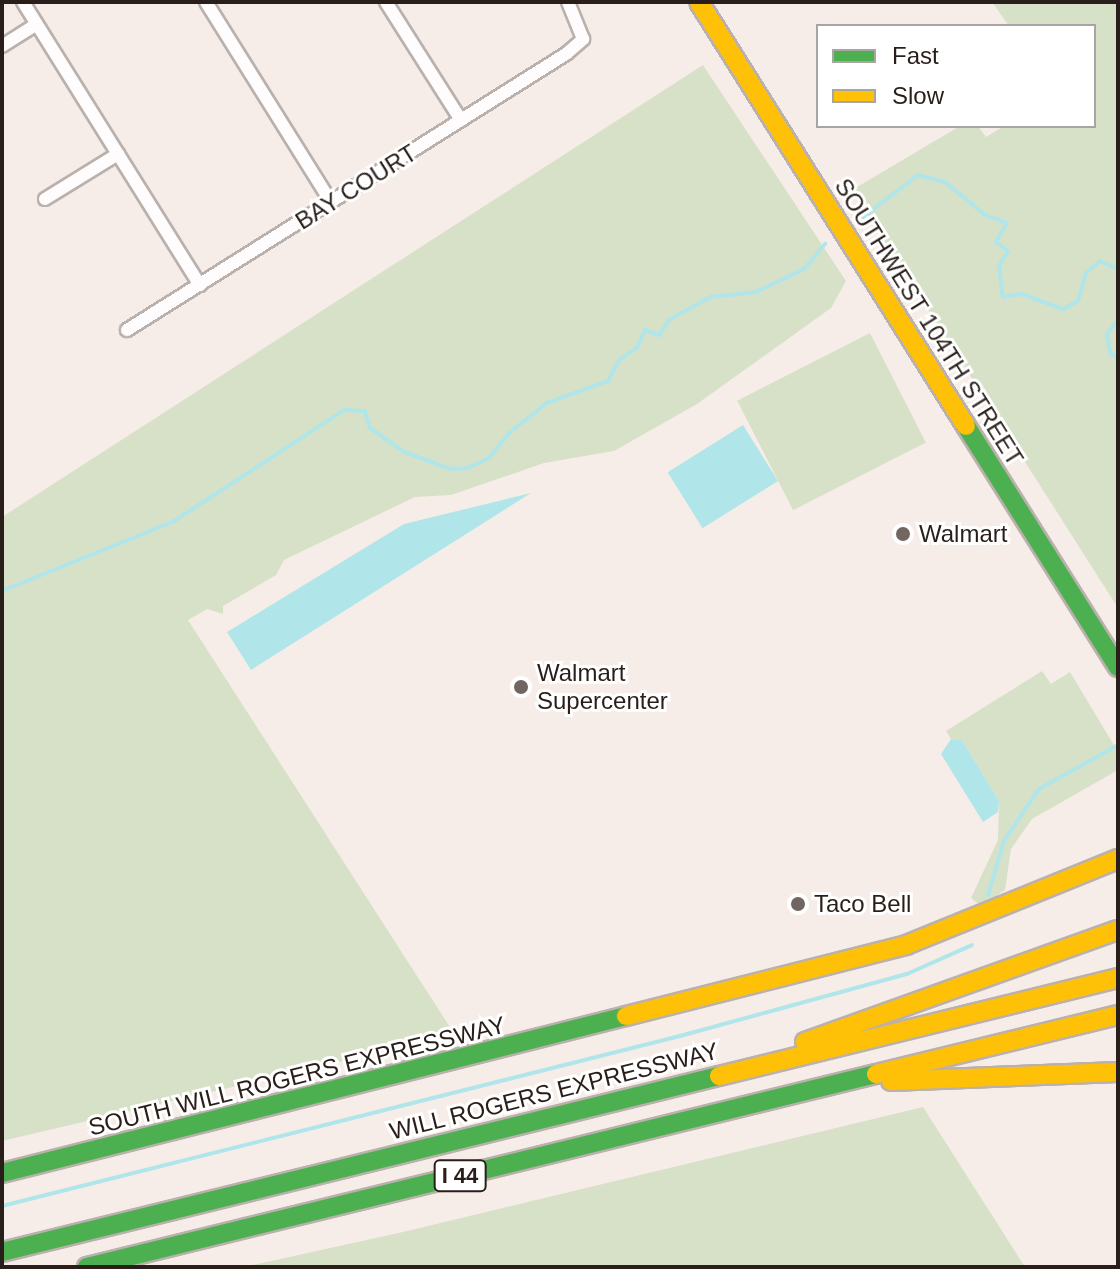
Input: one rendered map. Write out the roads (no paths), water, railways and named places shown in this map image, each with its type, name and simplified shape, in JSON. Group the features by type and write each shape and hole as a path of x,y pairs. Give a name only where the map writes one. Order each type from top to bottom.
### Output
{"main road":[{"name":"SOUTHWEST 104TH STREET","path":"699,2 1118,667"},
{"name":"SOUTH WILL ROGERS EXPRESSWAY","path":"2,1173 906,945 1118,859"},
{"path":"702,1079 1118,930"},
{"name":"WILL ROGERS EXPRESSWAY","path":"2,1252 1118,978"},
{"name":"I 44","path":"87,1267 1118,1015"},
{"path":"833,1085 1118,1072"}],"street":[{"path":"23,2 200,285"},
{"path":"206,2 331,202"},
{"path":"386,2 461,120"},
{"name":"BAY COURT","path":"127,330 461,120 583,39 568,2"},
{"path":"2,46 37,24"},
{"path":"45,199 118,154"}],"water":[{"path":"743,425 778,481 702,528 668,472"},
{"path":"531,493 251,670 227,632 404,524"},
{"path":"951,739 962,740 999,801 998,812 983,822 941,754"}],"waterway":[{"path":"863,217 918,175 945,182 985,215 1007,223 996,242 1008,251 999,266 1003,297 1022,294 1063,309 1078,301 1086,273 1100,261 1118,269"},
{"path":"2,591 174,521 344,410 365,411 370,428 404,452 451,469 468,468 489,458 509,433 547,403 608,381 619,360 637,348 645,330 659,335 669,320 710,297 756,292 804,269 825,244"},
{"path":"1118,320 1107,334 1110,353 1118,358"},
{"path":"988,895 1004,841 1039,789 1118,745"},
{"path":"2,1206 680,1036 907,974 972,945"}],"place":[{"name":"Walmart","path":"903,534"},
{"name":"Walmart Supercenter","path":"521,687"},
{"name":"Taco Bell","path":"798,904"}]}
